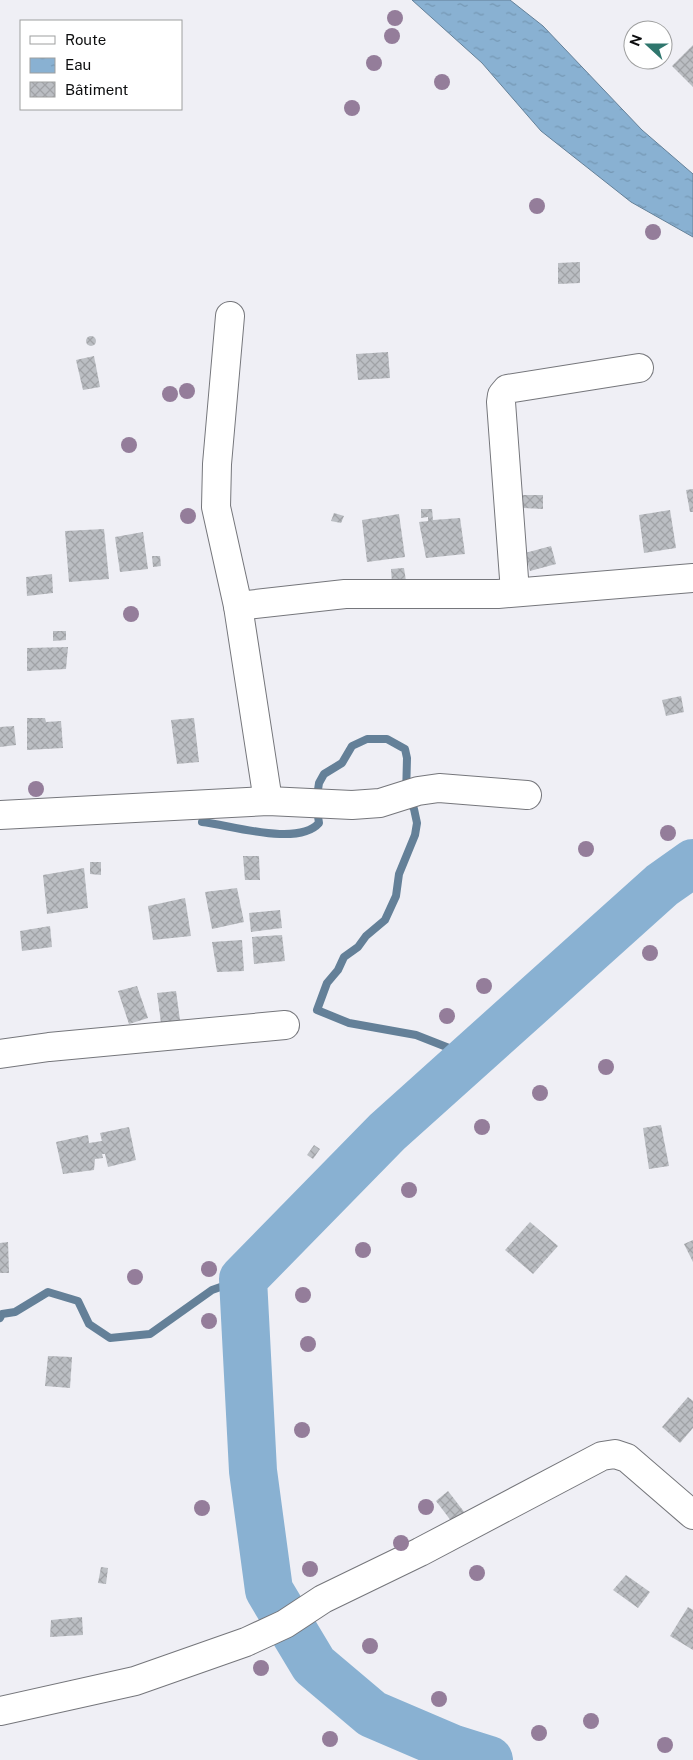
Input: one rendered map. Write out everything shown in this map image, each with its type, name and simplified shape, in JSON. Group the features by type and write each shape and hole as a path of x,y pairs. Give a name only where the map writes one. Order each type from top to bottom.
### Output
{"street":[{"path":"230,316 217,464 216,508 238,606 268,801"},
{"path":"515,592 502,395 507,389 639,368"},
{"path":"238,606 345,594 515,592 693,578"},
{"path":"0,815 268,801 380,803 418,791 439,788 526,795"},
{"path":"0,1054 49,1047 285,1024"},
{"path":"0,1711 135,1681 246,1642 285,1624 323,1600 429,1547 602,1456 615,1454 627,1458 693,1515"}],"water":[{"path":"412,0 510,0 543,26 642,130 693,174 693,237 631,202 541,131 482,63"}],"building":[{"path":"693,45 693,87 673,67"},
{"path":"580,262 580,283 558,284 558,263"},
{"path":"89,336 93,336 96,341 95,345 89,346 86,343 86,339"},
{"path":"388,352 390,378 358,380 356,354"},
{"path":"94,356 100,387 83,390 76,360"},
{"path":"693,489 693,512 690,512 686,490"},
{"path":"523,495 543,495 543,509 523,508"},
{"path":"421,509 432,509 433,520 460,518 465,554 426,558 419,522 428,521 428,517 421,518"},
{"path":"670,510 676,548 644,553 639,515"},
{"path":"334,513 344,516 341,523 331,521"},
{"path":"399,514 405,557 367,562 362,520"},
{"path":"104,529 109,579 69,582 65,531"},
{"path":"143,532 148,569 120,572 115,537"},
{"path":"551,546 556,564 530,571 525,553"},
{"path":"152,556 160,556 161,566 153,567"},
{"path":"404,568 406,581 392,583 391,569"},
{"path":"52,574 53,593 27,596 26,577"},
{"path":"53,631 66,631 66,640 53,641"},
{"path":"68,647 66,669 27,671 27,648"},
{"path":"681,696 684,712 666,716 662,700"},
{"path":"27,718 45,718 46,722 61,721 63,748 27,750"},
{"path":"194,718 199,762 177,764 171,720"},
{"path":"14,726 16,745 0,747 0,727"},
{"path":"243,856 259,856 260,880 245,880"},
{"path":"90,862 101,862 101,875 90,874"},
{"path":"84,868 88,908 47,914 43,875"},
{"path":"237,888 244,922 212,929 205,892"},
{"path":"185,898 191,936 153,940 148,906"},
{"path":"280,910 282,928 251,932 249,913"},
{"path":"50,926 52,947 22,951 20,931"},
{"path":"282,935 285,961 254,964 252,937"},
{"path":"242,940 244,971 217,972 212,942"},
{"path":"137,986 148,1018 129,1024 118,991"},
{"path":"176,991 180,1020 161,1023 157,993"},
{"path":"661,1125 669,1166 649,1169 643,1128"},
{"path":"129,1127 136,1160 108,1167 105,1154 102,1154 103,1158 95,1159 94,1170 63,1174 56,1142 88,1135 89,1143 102,1141 100,1133"},
{"path":"314,1145 320,1149 313,1159 307,1155"},
{"path":"530,1222 558,1246 533,1274 505,1250"},
{"path":"693,1240 693,1262 684,1244"},
{"path":"8,1242 9,1273 0,1273 0,1243"},
{"path":"48,1356 72,1357 70,1388 45,1386"},
{"path":"688,1397 693,1401 693,1428 680,1443 662,1427"},
{"path":"448,1491 465,1513 452,1522 436,1501"},
{"path":"101,1567 108,1568 106,1584 98,1583"},
{"path":"626,1575 650,1592 638,1608 613,1590"},
{"path":"688,1607 693,1610 693,1650 670,1636"},
{"path":"82,1617 83,1635 50,1637 51,1620"}],"waterway":[{"path":"202,822 264,833 296,833 309,830 319,823 316,803 319,783 324,774 342,763 352,746 367,739 387,739 405,749 407,758 406,796 414,809 417,823 415,835 399,874 396,896 385,920 366,936 358,947 344,957 338,970 327,983 317,1010 349,1023 416,1035 472,1057"},
{"path":"489,1760 454,1749 372,1714 314,1665 269,1590 253,1471 243,1279 387,1132 662,885 693,863"},
{"path":"0,1318 2,1314 15,1312 48,1292 78,1301 89,1324 110,1338 150,1334 212,1290 243,1279"}]}
